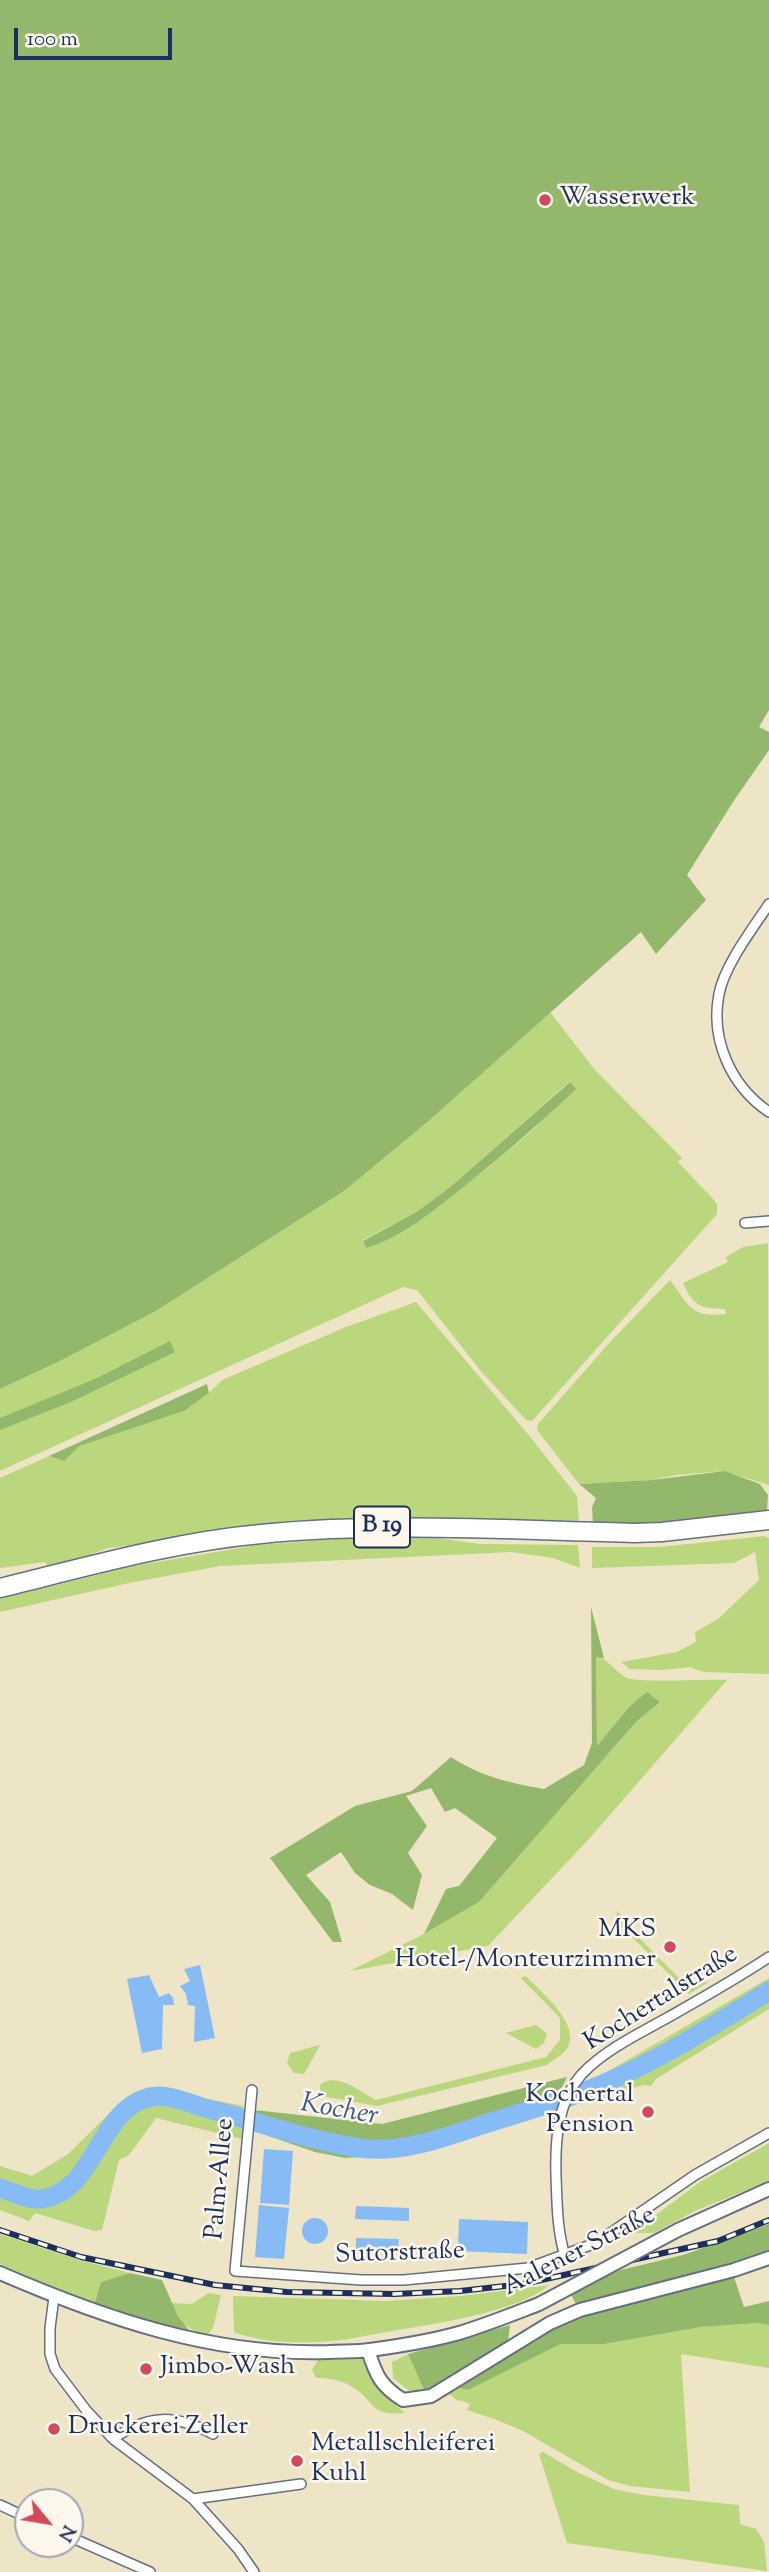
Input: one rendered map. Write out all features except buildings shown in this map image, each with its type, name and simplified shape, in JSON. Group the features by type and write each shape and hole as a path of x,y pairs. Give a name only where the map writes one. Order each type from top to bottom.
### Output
{"highway":[{"name":"B 19","path":"0,1588 106,1562 203,1542 260,1534 363,1527 634,1533 769,1520"}],"street":[{"path":"769,904 737,952 719,992 717,1026 721,1048 738,1084 769,1112"},
{"path":"745,1223 769,1221"},
{"name":"Kochertalstraße","path":"565,2256 560,2239 555,2144 560,2115 582,2074 613,2049 769,1957"},
{"name":"Palm-Allee","path":"235,2271 252,2090"},
{"path":"565,2256 596,2243 621,2228 695,2175 769,2133"},
{"name":"Aalener Straße","path":"0,2273 54,2297 136,2325 218,2345 310,2352 369,2350 458,2333 539,2304 678,2230 769,2189"},
{"name":"Sutorstraße","path":"235,2271 324,2279 404,2280 528,2268 565,2256"},
{"path":"369,2350 375,2371 386,2389 403,2400 431,2396 550,2323 570,2314 769,2258"},
{"path":"54,2297 50,2354 55,2369 86,2410 113,2439 193,2499 238,2549 254,2572"},
{"path":"113,2439 144,2421 163,2418 192,2423 214,2434"},
{"path":"193,2499 300,2484"},
{"path":"84,2543 150,2572"}],"green space":[{"path":"0,0 769,0 769,710 759,727 769,732 769,750 687,875 706,900 656,954 641,932 424,1125 344,1191 156,1311 0,1389"},
{"path":"550,1012 595,1070 682,1158 678,1162 717,1204 717,1214 532,1421 526,1420 480,1370 417,1290 403,1287 0,1471 0,1389 156,1311 344,1191 424,1125","holes":["569,1082 575,1089 485,1170 366,1248 363,1240 418,1211 449,1188"]},
{"path":"570,1082 576,1089 473,1180 414,1224 379,1244 366,1248 363,1241 418,1211 449,1188"},
{"path":"768,1243 769,1485 724,1471 652,1480 579,1484 537,1430 538,1424 611,1341 670,1280 687,1303 698,1312 726,1314 725,1309 699,1305 683,1283 728,1262 726,1257 743,1247"},
{"path":"416,1302 577,1496 579,1524 466,1519 258,1525 107,1548 76,1561 48,1567 45,1562 0,1568 0,1478 49,1456 64,1461 80,1446 184,1411 222,1380 346,1327"},
{"path":"170,1341 175,1352 71,1402 0,1430 0,1418 95,1379"},
{"path":"207,1384 209,1393 184,1411 80,1446 64,1461 49,1456"},
{"path":"725,1471 760,1484 768,1495 767,1510 713,1520 593,1526 592,1507 596,1498 579,1484 652,1480"},
{"path":"764,1536 769,1538 769,1674 703,1672 690,1667 664,1670 630,1669 621,1662 677,1652 696,1642 695,1632 718,1619 759,1580 755,1552 734,1563 592,1568 592,1547 659,1547"},
{"path":"350,1538 437,1538 480,1544 578,1545 580,1568 553,1558 511,1552 220,1566 0,1612 0,1599 134,1566 257,1545"},
{"path":"591,1607 604,1658 596,1657 597,1746 629,1707 647,1692 660,1702 636,1722 479,1902 424,1934 446,1889 459,1886 497,1838 455,1808 445,1812 431,1788 406,1796 427,1826 408,1853 422,1875 413,1910 392,1894 370,1885 355,1873 341,1852 306,1875 330,1902 342,1942 333,1942 270,1858 355,1806 412,1791 451,1757 496,1778 544,1789 584,1765 592,1743"},
{"path":"596,1656 627,1678 660,1681 727,1680 589,1839 488,1946 350,1971 424,1934 479,1902 636,1722 660,1702 629,1707 597,1747"},
{"path":"617,1911 637,1936 691,1989 707,1983 689,1994 616,1921"},
{"path":"526,1976 557,2008 569,2028 568,2047 547,2065 377,2106 321,2096 320,2085 326,2081 341,2081 376,2100 546,2057 560,2040 560,2018 521,1978"},
{"path":"769,1978 769,2009 656,2079 651,2086 644,2085 579,2104 600,2076"},
{"path":"536,2025 547,2034 544,2043 536,2049 506,2033"},
{"path":"320,2045 304,2074 294,2073 287,2063 290,2053"},
{"path":"567,2077 551,2110 417,2153 345,2158 315,2152 257,2132 254,2110 382,2124"},
{"path":"148,2087 243,2106 242,2139 156,2118 129,2155 119,2160 102,2230 94,2231 35,2213 29,2221 0,2210 0,2166 32,2176 68,2154 122,2101"},
{"path":"769,2143 769,2181 695,2211 654,2233 632,2233 700,2182"},
{"path":"769,2224 769,2253 732,2266 577,2307 571,2294 608,2273 683,2255"},
{"path":"0,2234 79,2260 130,2273 101,2282 94,2305 0,2264"},
{"path":"130,2273 162,2280 178,2316 189,2330 138,2321 94,2305 101,2282"},
{"path":"733,2274 744,2307 769,2301 769,2325 759,2323 701,2327 604,2344 561,2344 468,2390 459,2388 551,2330 582,2317"},
{"path":"550,2285 517,2303 475,2316 346,2339 287,2342 254,2338 234,2332 233,2296 387,2301 461,2296"},
{"path":"208,2293 221,2295 213,2328 207,2335 185,2324 172,2303 192,2304"},
{"path":"759,2323 769,2325 769,2368 681,2354 690,2492 630,2486 608,2480 523,2431 467,2410 470,2404 458,2401 449,2394 459,2388 468,2390 561,2344 604,2344 701,2327"},
{"path":"510,2325 508,2341 425,2392 408,2354"},
{"path":"408,2354 425,2392 408,2390 393,2378 392,2362"},
{"path":"366,2359 382,2393 405,2413 379,2410 354,2388 336,2380 316,2378 312,2370 318,2360"},
{"path":"543,2452 614,2489 644,2495 739,2505 740,2524 756,2529 764,2542 767,2571 567,2543 539,2454"}],"water":[{"path":"200,1965 215,2038 194,2042 195,2006 188,2005 186,1994 180,1986 190,1981 184,1969"},
{"path":"149,1975 159,1997 169,1993 174,2005 163,2005 162,2049 142,2053 127,1979"},
{"path":"264,2149 293,2151 289,2205 260,2203"},
{"path":"259,2205 289,2208 284,2259 255,2257"},
{"path":"356,2206 409,2208 409,2221 355,2219"},
{"path":"315,2218 324,2222 328,2231 324,2240 315,2244 306,2240 302,2231 306,2222"},
{"path":"459,2219 528,2222 527,2254 458,2251"},
{"path":"356,2238 399,2239 398,2251 356,2250"}],"waterway":[{"name":"Kocher","path":"0,2188 36,2199 60,2193 88,2164 123,2112 139,2101 159,2096 339,2145 390,2149 422,2144 558,2101 607,2082 678,2046 769,1991"},
{"name":"Kocher","path":"235,2110 237,2116"}],"railway":[{"path":"0,2230 81,2257 215,2285 287,2292 394,2294 460,2291 523,2284 718,2241 769,2220"}],"place":[{"name":"Wasserwerk","path":"545,200"},
{"name":"MKS Hotel-/Monteurzimmer","path":"670,1947"},
{"name":"Kochertal Pension","path":"648,2112"},
{"name":"Jimbo-Wash","path":"146,2369"},
{"name":"Druckerei Zeller","path":"54,2429"},
{"name":"Metallschleiferei Kuhl","path":"297,2461"}]}
